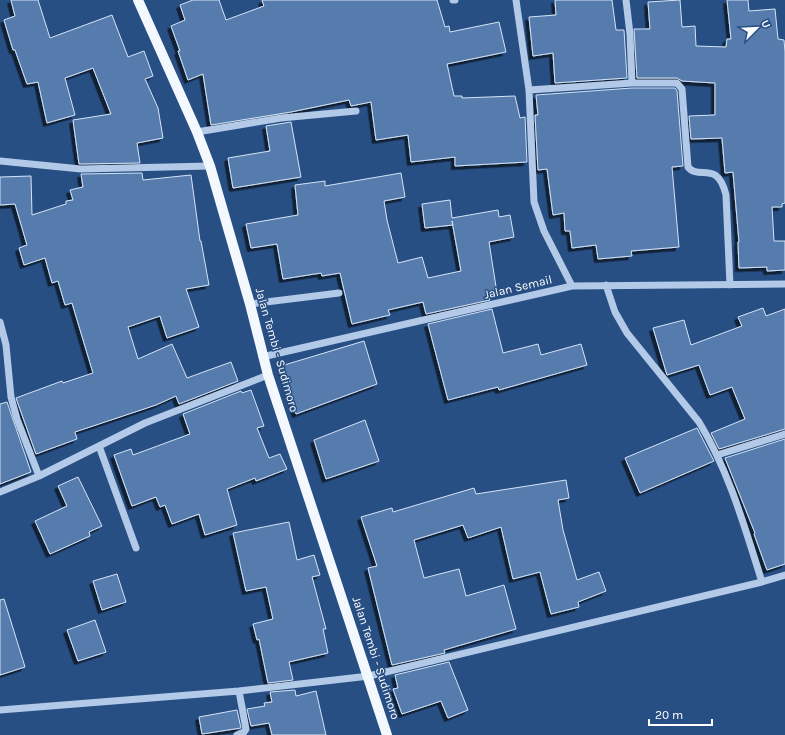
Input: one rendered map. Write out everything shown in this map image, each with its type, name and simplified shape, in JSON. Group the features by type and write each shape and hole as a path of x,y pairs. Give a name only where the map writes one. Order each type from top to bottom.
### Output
{"main road":[{"name":"Jalan Tembi - Sudimoro","path":"138,0 197,132 210,166 250,304 262,358 369,676 387,735"}],"street":[{"path":"516,0 529,90 534,202 544,231 572,286"},
{"path":"626,0 630,34 632,83"},
{"path":"529,90 632,83 677,83 682,89 688,168 695,172 710,172 720,180 725,191 730,285"},
{"path":"197,132 281,118 356,112"},
{"path":"0,161 81,169 210,166"},
{"name":"Jalan Semail","path":"262,358 572,286 785,284"},
{"path":"606,285 615,312 627,333 699,422 717,455 744,522 762,582"},
{"path":"250,304 339,294"},
{"path":"0,322 6,345 10,397 39,476"},
{"path":"0,365 7,362"},
{"path":"0,492 39,476 145,423 268,375"},
{"path":"717,455 785,434"},
{"path":"99,446 136,548"},
{"path":"0,710 239,691 369,676 762,582 785,575"},
{"path":"236,735 240,734 246,729 239,691"}],"building":[{"path":"11,0 38,0 50,38 112,15 128,57 144,51 153,76 145,79 158,108 163,138 137,143 140,163 79,164 73,120 111,114 93,68 65,78 75,115 47,123 38,82 27,84 15,50 13,50 4,20 15,16"},
{"path":"193,0 219,0 226,20 264,6 262,0 437,0 445,27 449,26 450,32 499,22 506,52 447,64 454,96 462,96 462,98 515,96 520,118 525,117 527,162 455,166 455,157 411,162 408,135 376,140 371,102 351,106 349,100 291,112 211,125 203,74 188,80 171,26 185,20 180,5"},
{"path":"555,0 612,0 616,30 624,30 627,78 555,83 553,53 533,56 529,17 556,15"},
{"path":"680,0 682,27 695,26 696,46 726,47 727,39 731,39 727,0 748,0 749,11 775,9 778,39 784,40 785,52 785,203 782,204 782,207 772,207 774,241 785,241 785,270 767,271 767,267 739,268 739,242 733,172 725,173 722,138 691,139 689,116 715,115 715,83 682,81 677,78 637,78 634,29 650,29 648,2"},
{"path":"632,88 675,88 677,91 683,166 672,167 679,247 631,251 632,256 598,259 596,245 572,248 570,231 565,231 564,213 553,215 547,169 538,170 535,115 538,115 536,95"},
{"path":"291,122 301,177 233,188 228,158 270,151 266,126"},
{"path":"142,173 143,180 191,175 200,241 209,285 186,289 199,327 167,338 160,316 128,327 138,359 172,344 187,378 231,362 238,381 179,404 176,396 156,405 75,432 77,439 36,454 16,398 62,381 63,383 93,373 72,303 65,305 58,281 52,283 45,258 24,265 19,248 27,245 15,204 0,205 0,177 31,176 32,215 66,204 66,201 73,200 70,190 83,187 81,174"},
{"path":"401,173 405,197 384,201 387,220 398,263 422,257 428,278 461,271 453,225 425,228 422,204 450,200 452,218 498,210 499,217 510,215 514,237 489,242 497,293 488,295 490,300 426,314 423,302 388,310 390,315 352,324 340,273 322,276 321,273 283,279 277,244 251,248 246,224 298,215 295,185 325,181 325,186"},
{"path":"763,308 766,316 785,309 785,429 719,449 711,433 745,419 732,387 710,395 699,365 667,375 653,328 684,320 691,345 742,326 738,317"},
{"path":"492,309 503,353 538,344 541,355 581,344 587,365 499,390 498,387 448,400 428,324"},
{"path":"364,341 377,384 296,414 281,366"},
{"path":"251,390 264,426 257,428 269,458 280,454 287,469 256,481 255,478 227,489 237,525 205,535 199,514 172,524 165,505 160,507 156,497 132,506 114,455 131,449 133,455 190,434 183,414 241,391 242,393"},
{"path":"7,402 31,472 0,484 0,404"},
{"path":"365,420 379,461 326,479 314,440"},
{"path":"697,428 714,461 640,493 625,458"},
{"path":"785,439 785,564 767,570 754,534 755,533 725,458"},
{"path":"78,477 102,526 89,532 90,536 50,554 35,521 67,506 58,486"},
{"path":"566,480 569,498 558,500 563,530 577,580 599,572 606,591 578,602 579,607 551,614 540,572 513,579 501,527 468,538 463,525 414,540 424,578 459,569 466,596 504,585 516,629 444,650 445,653 392,665 368,568 377,566 361,517 392,508 393,512 474,488 476,494"},
{"path":"289,522 297,560 314,555 320,575 312,577 326,629 323,629 328,653 289,662 293,680 268,683 259,639 257,640 253,624 273,619 266,587 246,591 233,533"},
{"path":"117,574 126,602 102,610 93,581"},
{"path":"4,599 25,667 0,675 0,600"},
{"path":"95,620 106,652 78,661 67,630"},
{"path":"449,662 468,710 448,718 441,701 402,714 393,689 398,688 395,675"},
{"path":"295,690 296,696 316,691 326,735 272,735 269,723 251,726 247,709 265,706 264,703 272,702 270,692"},
{"path":"237,710 241,728 202,734 199,717"}]}
